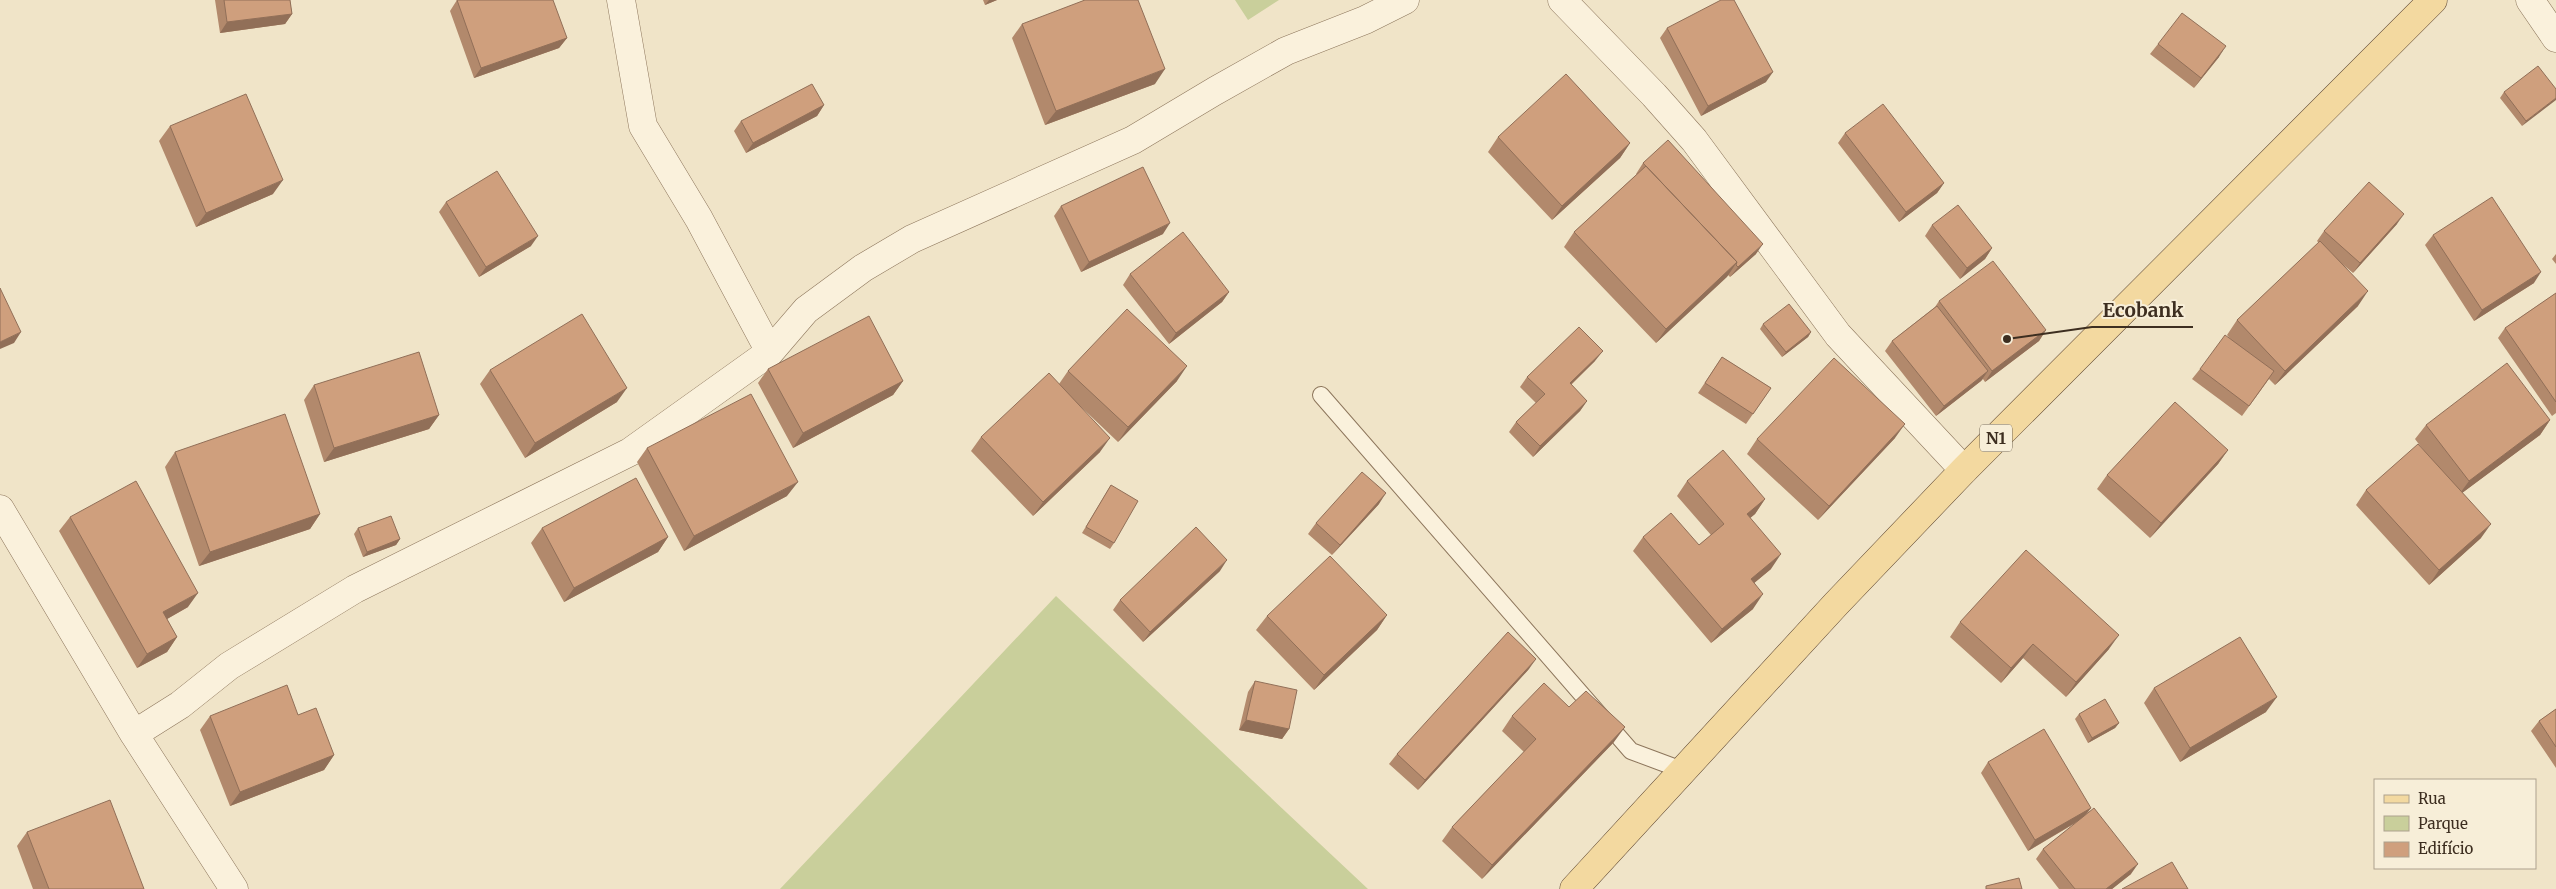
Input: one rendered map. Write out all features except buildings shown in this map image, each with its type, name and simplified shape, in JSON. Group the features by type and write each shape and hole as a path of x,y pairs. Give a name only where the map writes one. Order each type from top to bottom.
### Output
{"main road":[{"name":"N1","path":"1574,889 1836,604 1964,470 2147,284 2433,0"}],"street":[{"path":"621,0 643,126 699,220 770,352"},
{"path":"134,734 180,705 229,666 355,589 630,452 770,352 806,310 864,268 912,239 1133,140 1214,91 1286,51 1365,20 1405,0"},
{"path":"1562,0 1654,95 1694,140 1838,335 1964,470"},
{"path":"2530,0 2556,38"},
{"path":"0,509 134,734 234,889"}],"lane":[{"path":"1321,395 1631,751 1682,770"}],"green space":[{"path":"1235,0 1279,0 1248,20"},
{"path":"1056,596 1368,889 780,889"}],"place":[{"name":"Ecobank","path":"2007,339"}]}
